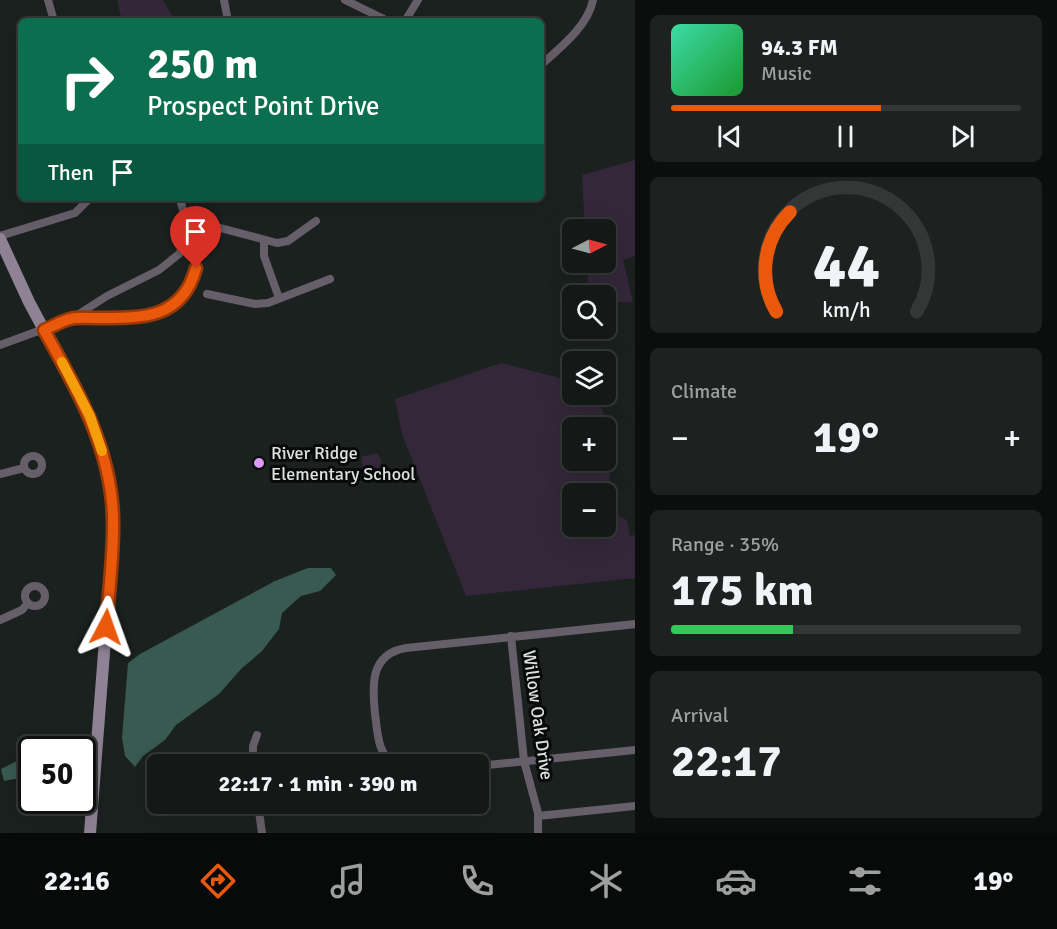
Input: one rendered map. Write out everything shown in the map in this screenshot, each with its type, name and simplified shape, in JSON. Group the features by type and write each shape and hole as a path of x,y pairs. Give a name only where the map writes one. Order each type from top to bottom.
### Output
{"main road":[{"path":"0,237 44,330 90,416 103,453 112,498 113,537 90,833"}],"street":[{"path":"48,0 53,18"},
{"path":"224,0 227,18"},
{"path":"345,0 382,18"},
{"path":"407,18 418,0"},
{"path":"544,62 576,32 585,19 593,0"},
{"path":"0,237 75,213 87,201"},
{"path":"71,318 139,318 169,308 182,298 192,284 196,268 195,253 181,201"},
{"path":"186,227 205,224 278,243 288,241 316,221"},
{"path":"0,345 71,318 171,261 184,245 186,227"},
{"path":"264,240 264,256 279,298"},
{"path":"207,294 255,304 268,303 330,279"},
{"path":"0,474 24,468"},
{"path":"0,620 22,610 28,603"},
{"path":"384,754 378,738 372,683 380,662 399,649 635,624"},
{"name":"Willow Oak Drive","path":"511,636 524,761 538,816 538,833"},
{"path":"253,754 257,735"},
{"path":"489,764 635,750"},
{"path":"538,816 635,806"},
{"path":"259,814 262,833"}],"shaded area":[{"path":"117,0 163,0 173,18 121,18"},
{"path":"635,160 635,256 623,260 633,302 616,303 616,285 588,285 588,273 616,273 616,219 584,219 582,175"},
{"path":"501,363 562,380 562,405 601,405 604,417 562,417 562,471 610,471 609,483 562,483 562,537 616,537 616,514 627,520 630,536 635,535 635,578 466,596 402,434 395,399"},
{"path":"377,453 381,459 380,472 364,475 361,457"},
{"path":"308,568 331,568 336,575 320,591 301,596 282,613 279,629 262,651 241,669 219,694 176,725 165,740 143,756 135,767 125,756 122,738 128,663 140,654 275,581"},
{"path":"18,760 18,778 4,781 1,769"}],"slow traffic":[{"path":"62,362 90,416 102,451"}],"place":[{"name":"River Ridge Elementary School","path":"259,463"}],"route":[{"path":"106,627 113,537 112,498 108,472 90,416 44,330 71,318 139,318 169,308 182,298 192,284 196,268"}]}
